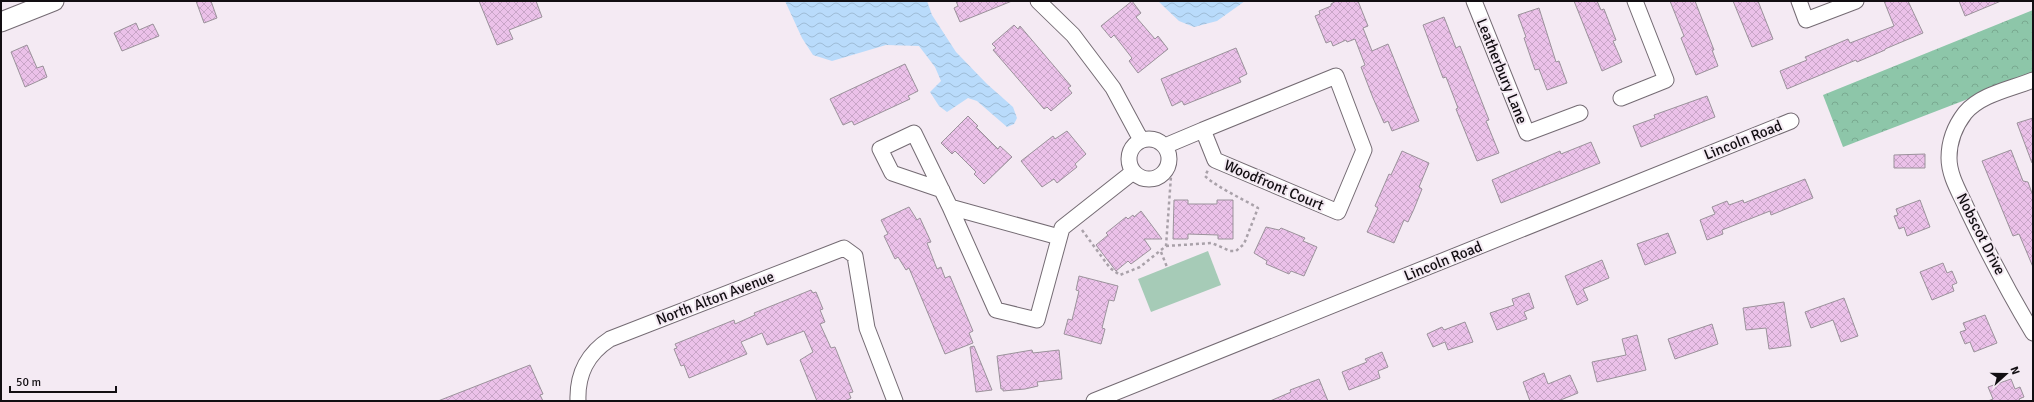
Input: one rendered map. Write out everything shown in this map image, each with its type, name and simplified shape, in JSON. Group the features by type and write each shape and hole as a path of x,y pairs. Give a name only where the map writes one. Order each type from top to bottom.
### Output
{"street":[{"path":"1,22 54,1"},
{"path":"1038,1 1073,35 1113,88 1141,140"},
{"name":"Leatherbury Lane","path":"1474,1 1526,133 1580,113"},
{"path":"1621,98 1666,80 1635,1"},
{"path":"1799,1 1806,20 1856,1"},
{"name":"Woodfront Court","path":"1165,146 1202,130 1336,76 1364,150 1338,212 1215,160 1202,130"},
{"name":"Nobscot Drive","path":"2032,329 1980,236 1950,170 1950,147 1955,130 1965,114 1983,99 2033,80"},
{"name":"Lincoln Road","path":"1094,401 1791,121"},
{"path":"942,190 892,173 880,149 914,133 915,136 942,190 950,207 996,310 1037,320 1062,228 1133,172"},
{"path":"1154,139 1165,146 1169,158 1166,170 1157,178 1148,180 1140,178 1133,172 1129,163 1130,152 1136,143 1141,140 1154,139"},
{"path":"950,207 1059,237"},
{"name":"North Alton Avenue","path":"578,401 578,383 584,366 598,348 618,335 844,248 855,256 868,328 895,401"}],"path":[{"path":"1166,246 1212,243 1230,251 1236,251 1244,244 1258,208 1225,188 1213,183 1205,176 1215,160"},
{"path":"1073,218 1110,268 1120,275 1140,267 1161,252 1166,246 1171,176 1166,170"},
{"path":"1161,252 1167,267"}],"green space":[{"path":"2033,10 2033,74 1843,147 1823,95"},
{"path":"1208,251 1221,285 1151,312 1138,279"}],"water":[{"path":"785,1 927,1 932,15 956,52 987,84 1013,107 1017,118 1014,124 1007,127 977,101 968,98 947,112 939,106 930,92 941,81 935,67 919,46 886,45 832,61 813,55 802,38"},
{"path":"1158,1 1245,1 1217,21 1194,27 1179,21"}],"building":[{"path":"196,1 211,1 217,18 204,23"},
{"path":"479,1 536,1 542,17 509,30 513,39 497,45"},
{"path":"956,1 1012,1 960,22 954,8 958,6"},
{"path":"1132,1 1141,13 1136,17 1155,39 1158,36 1168,49 1138,73 1129,61 1132,58 1114,35 1111,38 1101,26"},
{"path":"1336,1 1358,1 1368,26 1363,28 1372,51 1388,44 1419,121 1392,131 1388,121 1384,123 1373,98 1361,67 1365,65 1355,39 1347,42 1346,40 1333,46 1331,41 1326,43 1315,16 1320,14 1319,11 1331,6 1331,4"},
{"path":"1574,1 1597,1 1601,10 1604,9 1616,40 1613,41 1622,62 1602,71"},
{"path":"1670,1 1695,1 1714,50 1712,50 1718,66 1696,75 1681,38 1684,36"},
{"path":"1733,1 1758,1 1773,39 1752,47"},
{"path":"1884,1 1908,1 1923,33 1857,62 1856,60 1787,89 1780,71 1807,60 1805,57 1848,39 1850,43 1894,26"},
{"path":"1959,1 2001,1 1965,16"},
{"path":"1539,8 1556,62 1559,61 1567,83 1547,90 1539,69 1535,70 1518,15"},
{"path":"1444,17 1456,48 1460,46 1489,120 1486,121 1499,153 1477,161 1456,109 1458,108 1446,77 1443,78 1423,25"},
{"path":"136,23 139,30 153,24 159,36 122,51 114,33"},
{"path":"1014,25 1018,29 1020,26 1071,86 1068,88 1072,93 1051,111 1047,107 1044,109 993,50 996,48 992,44"},
{"path":"27,45 37,68 43,66 47,77 25,87 11,52"},
{"path":"1236,48 1247,74 1239,78 1241,82 1184,105 1182,101 1172,106 1161,79"},
{"path":"905,64 918,91 908,96 910,99 854,125 852,121 843,125 830,99"},
{"path":"1707,96 1715,117 1641,147 1633,126 1655,118 1654,115"},
{"path":"968,116 978,126 976,127 998,149 1000,146 1012,157 984,184 974,174 976,172 955,151 952,154 941,143"},
{"path":"2033,118 2033,163 2032,163 2017,123"},
{"path":"1067,131 1086,154 1075,164 1077,167 1057,183 1054,179 1042,187 1021,161 1053,136 1055,139"},
{"path":"1591,142 1600,163 1501,203 1492,180 1560,151 1561,154"},
{"path":"2011,150 2023,181 2028,182 2033,196 2033,267 2019,234 2013,236 1982,161"},
{"path":"1402,151 1429,163 1419,187 1422,189 1414,209 1408,222 1404,220 1394,243 1367,232 1378,208 1375,206 1389,174 1391,175"},
{"path":"1925,154 1925,168 1894,168 1894,155"},
{"path":"1805,179 1813,198 1771,215 1770,211 1722,230 1723,234 1707,240 1700,220 1715,214 1712,207 1727,201 1729,205 1743,200 1744,203"},
{"path":"1174,200 1188,200 1188,204 1217,204 1217,200 1233,200 1233,239 1218,239 1218,235 1188,234 1188,239 1173,239"},
{"path":"1920,200 1930,227 1907,236 1904,227 1899,229 1894,216 1898,215 1896,209"},
{"path":"909,207 917,220 920,218 931,242 927,243 937,269 941,267 945,278 950,276 973,331 969,333 973,343 945,354 909,268 906,270 898,257 895,259 884,236 888,234 881,220"},
{"path":"1141,211 1162,239 1144,239 1151,249 1131,264 1128,261 1116,271 1096,245 1108,235 1106,233 1126,217 1128,219 1133,215 1134,217"},
{"path":"1266,227 1279,230 1281,228 1305,238 1303,241 1317,247 1304,276 1291,271 1289,274 1266,264 1267,261 1254,253"},
{"path":"1668,233 1676,253 1645,265 1637,244"},
{"path":"1602,260 1609,278 1583,289 1588,300 1577,305 1565,276"},
{"path":"1943,263 1947,273 1952,271 1957,283 1952,285 1954,291 1932,300 1920,272"},
{"path":"1079,276 1118,286 1114,301 1109,300 1102,328 1105,329 1101,344 1064,334 1068,319 1072,320 1079,291 1076,290"},
{"path":"811,290 813,293 816,292 823,309 820,310 825,322 820,324 831,348 835,347 853,392 849,393 851,398 845,401 817,401 800,360 813,352 804,331 767,345 762,333 741,342 747,354 689,378 684,365 681,366 674,349 677,348 675,344 734,320 735,324 755,315 754,313"},
{"path":"1529,293 1534,308 1524,312 1527,319 1497,330 1490,313 1514,305 1512,299"},
{"path":"1844,298 1858,336 1841,342 1833,320 1811,328 1805,312"},
{"path":"1784,302 1791,346 1769,349 1766,328 1746,330 1743,308"},
{"path":"1985,315 1997,343 1974,352 1970,342 1965,344 1960,332 1966,330 1963,323"},
{"path":"1465,322 1473,342 1448,350 1445,342 1433,347 1427,334 1442,327 1444,330"},
{"path":"1712,324 1718,344 1675,359 1668,339"},
{"path":"1637,335 1646,370 1597,382 1592,362 1626,355 1622,339"},
{"path":"974,346 992,390 976,392 970,347"},
{"path":"1032,350 1033,353 1059,350 1062,379 1037,382 1038,386 1025,389 1003,391 1003,389 1001,389 997,356"},
{"path":"1382,352 1388,367 1378,371 1380,378 1349,390 1342,372 1367,362 1365,359"},
{"path":"530,365 543,394 540,395 543,401 438,401"},
{"path":"1544,373 1548,384 1570,375 1578,393 1558,401 1530,401 1523,382"},
{"path":"1319,379 1328,401 1270,401 1291,392 1290,390"},
{"path":"2011,379 2015,389 2020,387 2024,397 2019,399 2020,401 1988,401 1993,399 1988,387"}]}
